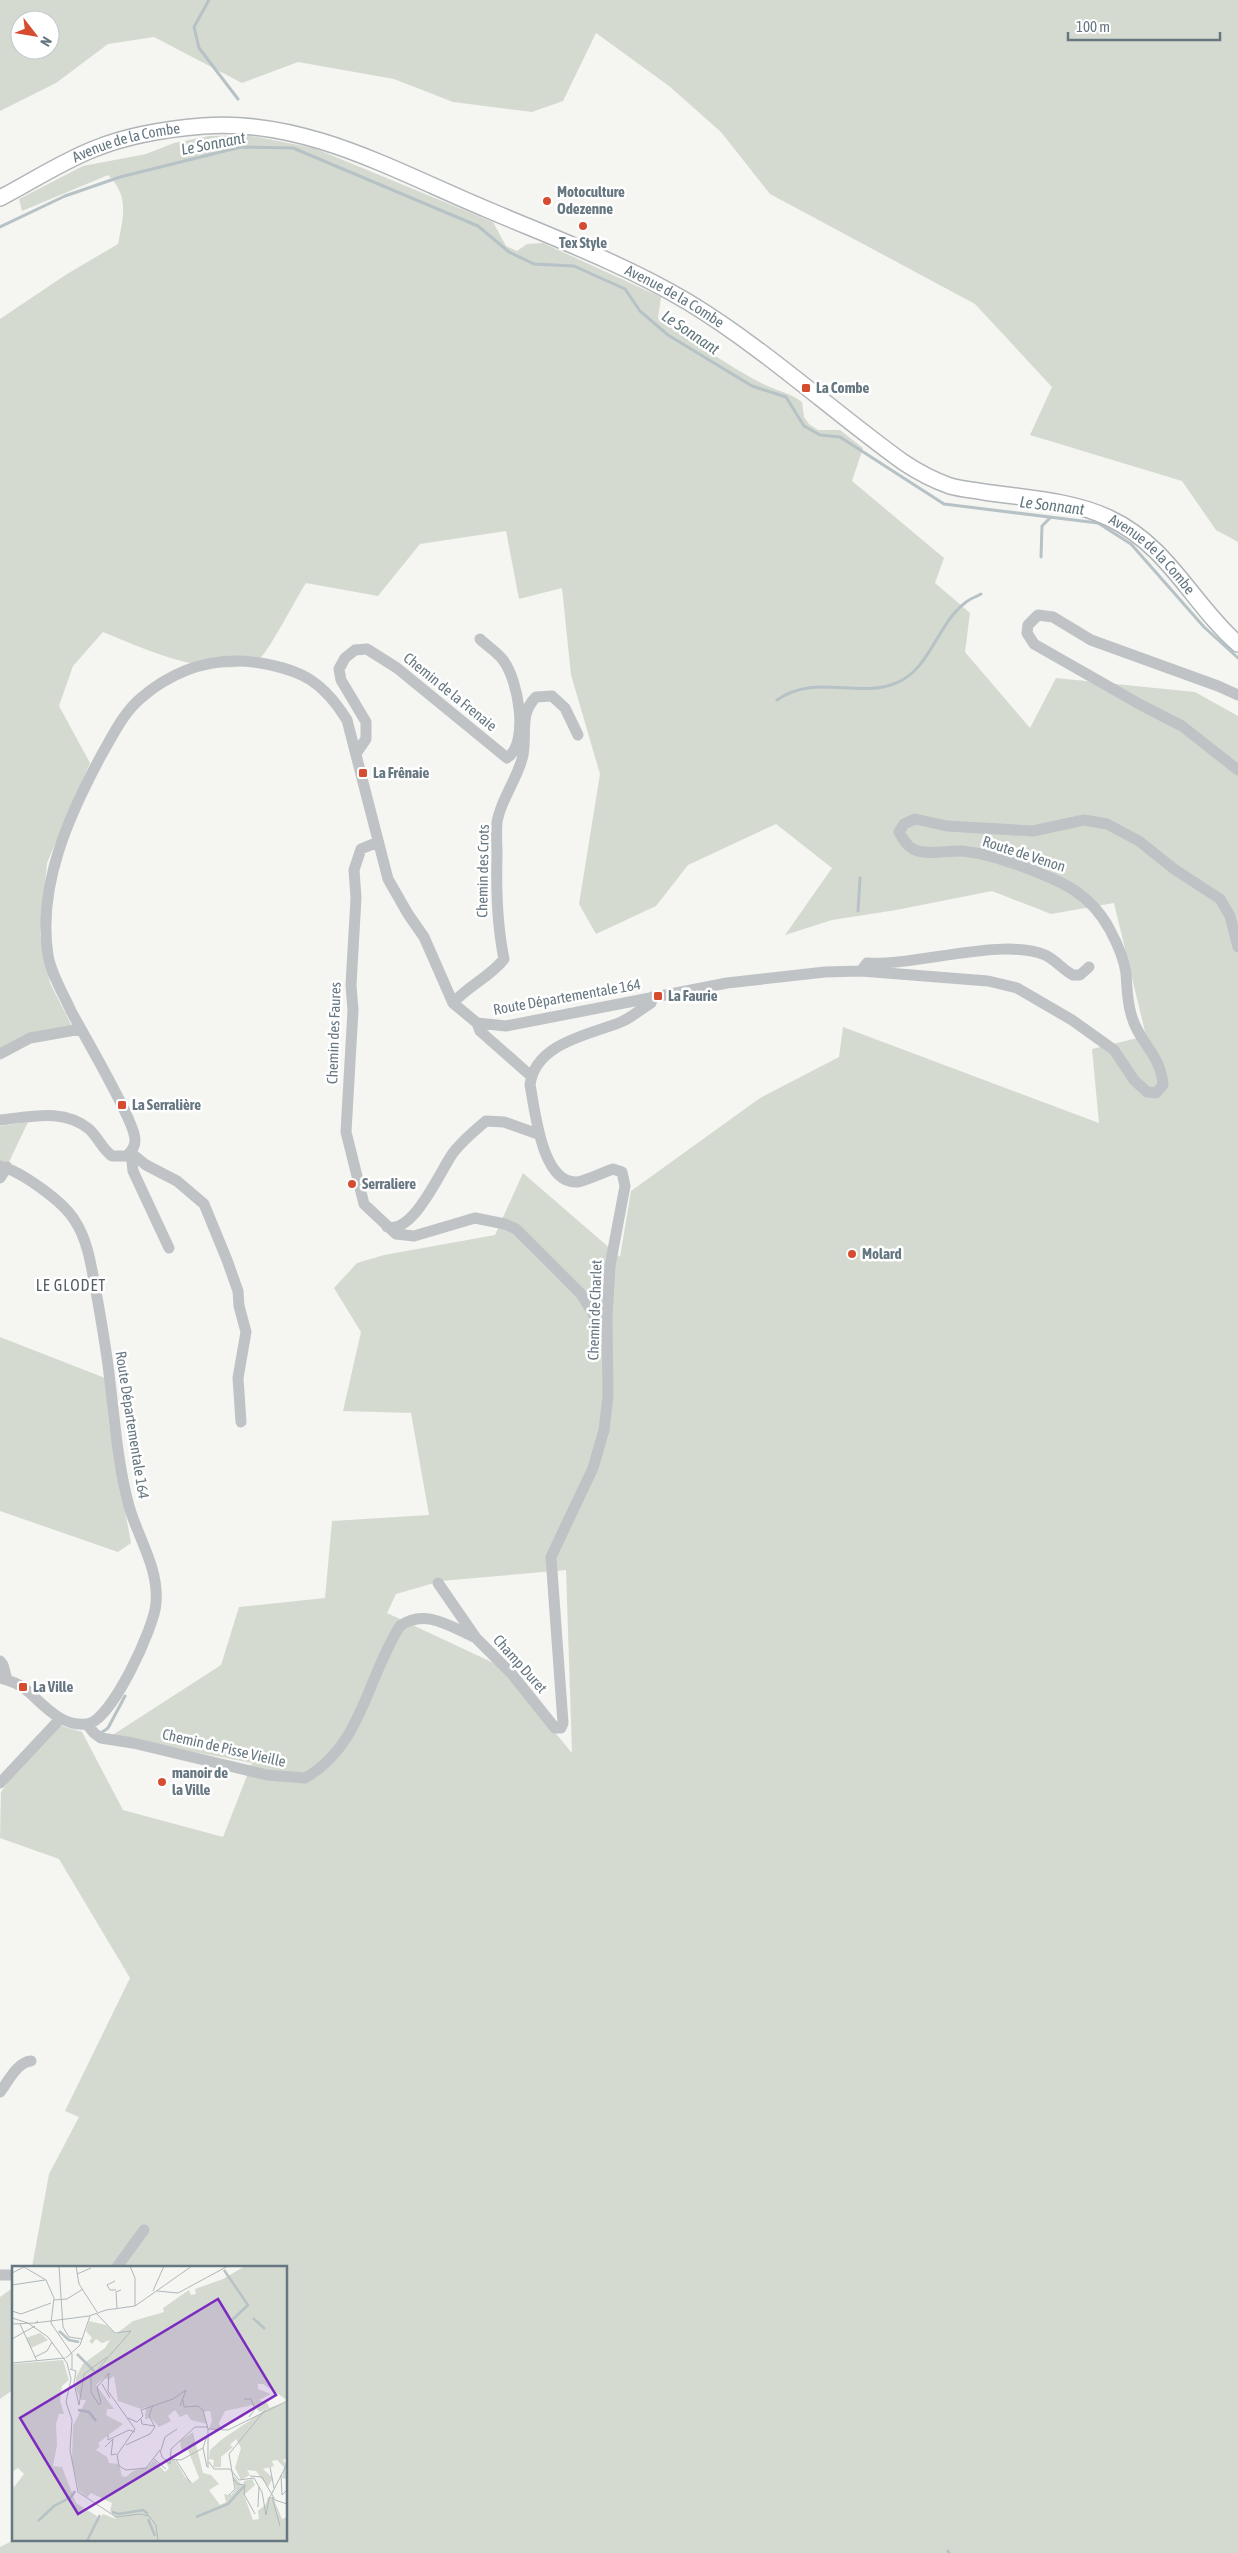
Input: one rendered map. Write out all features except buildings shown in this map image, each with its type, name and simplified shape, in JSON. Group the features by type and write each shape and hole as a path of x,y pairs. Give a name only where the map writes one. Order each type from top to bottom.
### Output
{"main road":[{"name":"Avenue de la Combe","path":"0,198 94,148 158,132 204,126 238,126 269,128 328,142 596,256 689,303 763,354 903,462 927,477 952,486 1072,505 1122,525 1148,543 1208,610"},
{"path":"1208,610 1238,632"},
{"path":"1208,610 1216,624 1238,644"}],"street":[{"path":"1238,695 1091,640 1053,617 1038,615 1028,625 1027,633 1034,644 1141,705 1182,726 1238,770"},
{"name":"Chemin de la Frenaie","path":"357,752 366,740 366,722 341,680 339,669 345,658 355,650 367,649 397,668 507,758 512,755 517,740 520,710 516,686 503,660 480,639"},
{"name":"Route Départementale 164","path":"169,1248 133,1171 131,1153 136,1144 136,1137 128,1118 59,986 48,956 46,910 54,867 68,824 118,726 139,699 171,677 196,666 221,661 270,664 312,678 335,700 347,720 357,752 388,879 424,937 453,1003 477,1023 506,1026 758,978 861,971 988,981 1017,988 1072,1020 1114,1050"},
{"name":"Chemin des Crots","path":"453,1003 464,991 494,972 504,959 498,930 496,893 497,822 506,795 515,781 523,753 528,706 536,697 552,696 565,708 578,735"},
{"name":"Route de Venon","path":"1114,1050 1134,1080 1147,1092 1156,1093 1163,1085 1162,1070 1138,1032 1131,1015 1122,958 1110,929 1094,906 1064,882 1005,860 974,852 915,850 905,843 899,832 904,824 915,819 946,826 1033,830 1084,820 1107,824 1139,841 1174,868 1220,899 1230,916 1238,946"},
{"name":"Chemin des Faures","path":"378,842 361,849 354,870 356,898 346,1132 364,1204 387,1227"},
{"path":"861,971 867,963 888,964 996,950 1034,952 1047,956 1073,975 1080,975 1089,967"},
{"path":"477,1023 480,1031 531,1076 547,1054 568,1042 623,1021 651,1003 652,997"},
{"path":"0,1054 30,1038 81,1029"},
{"name":"Chemin de Charlet","path":"531,1076 530,1084 538,1134 550,1162 560,1175 570,1181 578,1182 613,1169 622,1172 625,1186 610,1266 608,1396 604,1430 597,1456 550,1557 563,1722 560,1729 554,1728 541,1711"},
{"path":"0,1120 57,1114 74,1119 90,1130 112,1156 120,1157 131,1153 146,1165 177,1181 204,1204 238,1291 239,1306 246,1332 238,1378 241,1422"},
{"path":"387,1227 393,1229 410,1217 422,1204 453,1154 486,1121 504,1122 538,1134"},
{"name":"Route Départementale 164","path":"4,1166 28,1179 64,1208 75,1220 80,1232 93,1277 110,1380 117,1445 129,1506 156,1583 156,1603 153,1618 128,1675 100,1719 87,1724"},
{"path":"0,1178 4,1166"},
{"path":"387,1227 396,1234 414,1236 475,1218 505,1224 516,1229 581,1294 608,1336"},
{"name":"Champ Duret","path":"438,1583 450,1604 476,1638 511,1673 541,1711"},
{"name":"Chemin de Pisse Vieille","path":"87,1724 101,1738 133,1743 267,1774 305,1778 335,1754 350,1734 400,1626 408,1620 424,1617 476,1638"},
{"path":"0,1662 3,1665 4,1679 23,1687 44,1708 60,1719 87,1724"},
{"path":"0,1783 60,1719"},
{"path":"0,2092 18,2068 26,2061 31,2061"},
{"path":"118,2266 144,2230"}],"shaded area":[{"path":"0,0 1238,0 1238,542 1216,530 1182,481 1030,435 1052,387 975,304 770,194 721,132 669,86 596,33 563,101 532,112 453,102 394,79 298,62 242,83 154,37 108,44 56,83 0,111"},
{"path":"247,135 314,148 493,222 506,246 517,251 527,244 543,243 661,297 658,318 736,369 802,402 804,417 809,424 818,430 840,430 863,448 852,481 944,558 935,583 970,613 965,652 1030,728 1056,678 1195,692 1238,716 1238,2553 0,2553 0,2547 14,2540 288,2540 288,2266 32,2266 49,2174 79,2117 65,2111 130,1978 59,1859 0,1838 1,1792 12,1776 59,1725 82,1732 123,1810 223,1837 252,1763 111,1736 221,1665 239,1607 325,1598 332,1521 429,1515 411,1413 343,1411 361,1332 334,1288 357,1263 384,1255 495,1235 523,1173 620,1257 631,1191 760,1098 839,1057 843,1027 1099,1123 1092,1049 1146,1036 1114,903 1051,914 992,891 896,910 832,920 785,935 832,868 776,824 688,865 656,906 596,934 579,904 600,774 571,675 562,588 519,599 506,531 420,544 378,596 306,583 264,654 260,658 244,665 225,668 182,661 139,647 103,632 73,666 59,706 90,763 47,863 40,934 50,983 73,1028 0,1049 0,319 67,274 118,244 123,216 120,191 108,175 22,211 19,199 83,166 146,154 174,143 209,136","holes":["566,1570 572,1753 500,1666 387,1613 396,1594 441,1581"]},
{"path":"28,1122 9,1162 0,1171 0,1126"},
{"path":"0,1337 105,1378 109,1423 131,1543 118,1552 0,1511"},
{"path":"12,2288 12,2390 0,2399 0,2297"}],"waterway":[{"path":"209,0 194,27 199,48 238,99"},
{"name":"Le Sonnant","path":"0,227 65,196 120,177 241,147 293,148 478,226 509,252 534,264 574,266 625,289 640,311 668,335 752,386 786,397 804,426 820,435 840,437 944,504 1098,523 1131,544 1204,627 1238,658"},
{"path":"1041,557 1042,526 1051,517"},
{"path":"777,700 791,692 806,688 867,689 896,683 908,677 925,658 955,612 981,594"},
{"path":"858,911 860,878"},
{"path":"101,1733 108,1728 125,1696"}],"place":[{"name":"Motoculture Odezenne","path":"547,201"},
{"name":"Tex Style","path":"583,226"},
{"name":"La Combe","path":"806,388"},
{"name":"La Frênaie","path":"363,773"},
{"name":"La Faurie","path":"658,996"},
{"name":"La Serralière","path":"122,1105"},
{"name":"Serraliere","path":"352,1184"},
{"name":"Molard","path":"852,1254"},
{"name":"La Ville","path":"23,1687"},
{"name":"manoir de la Ville","path":"162,1782"}],"district":[{"name":"LE GLODET","path":"71,1285"}]}
